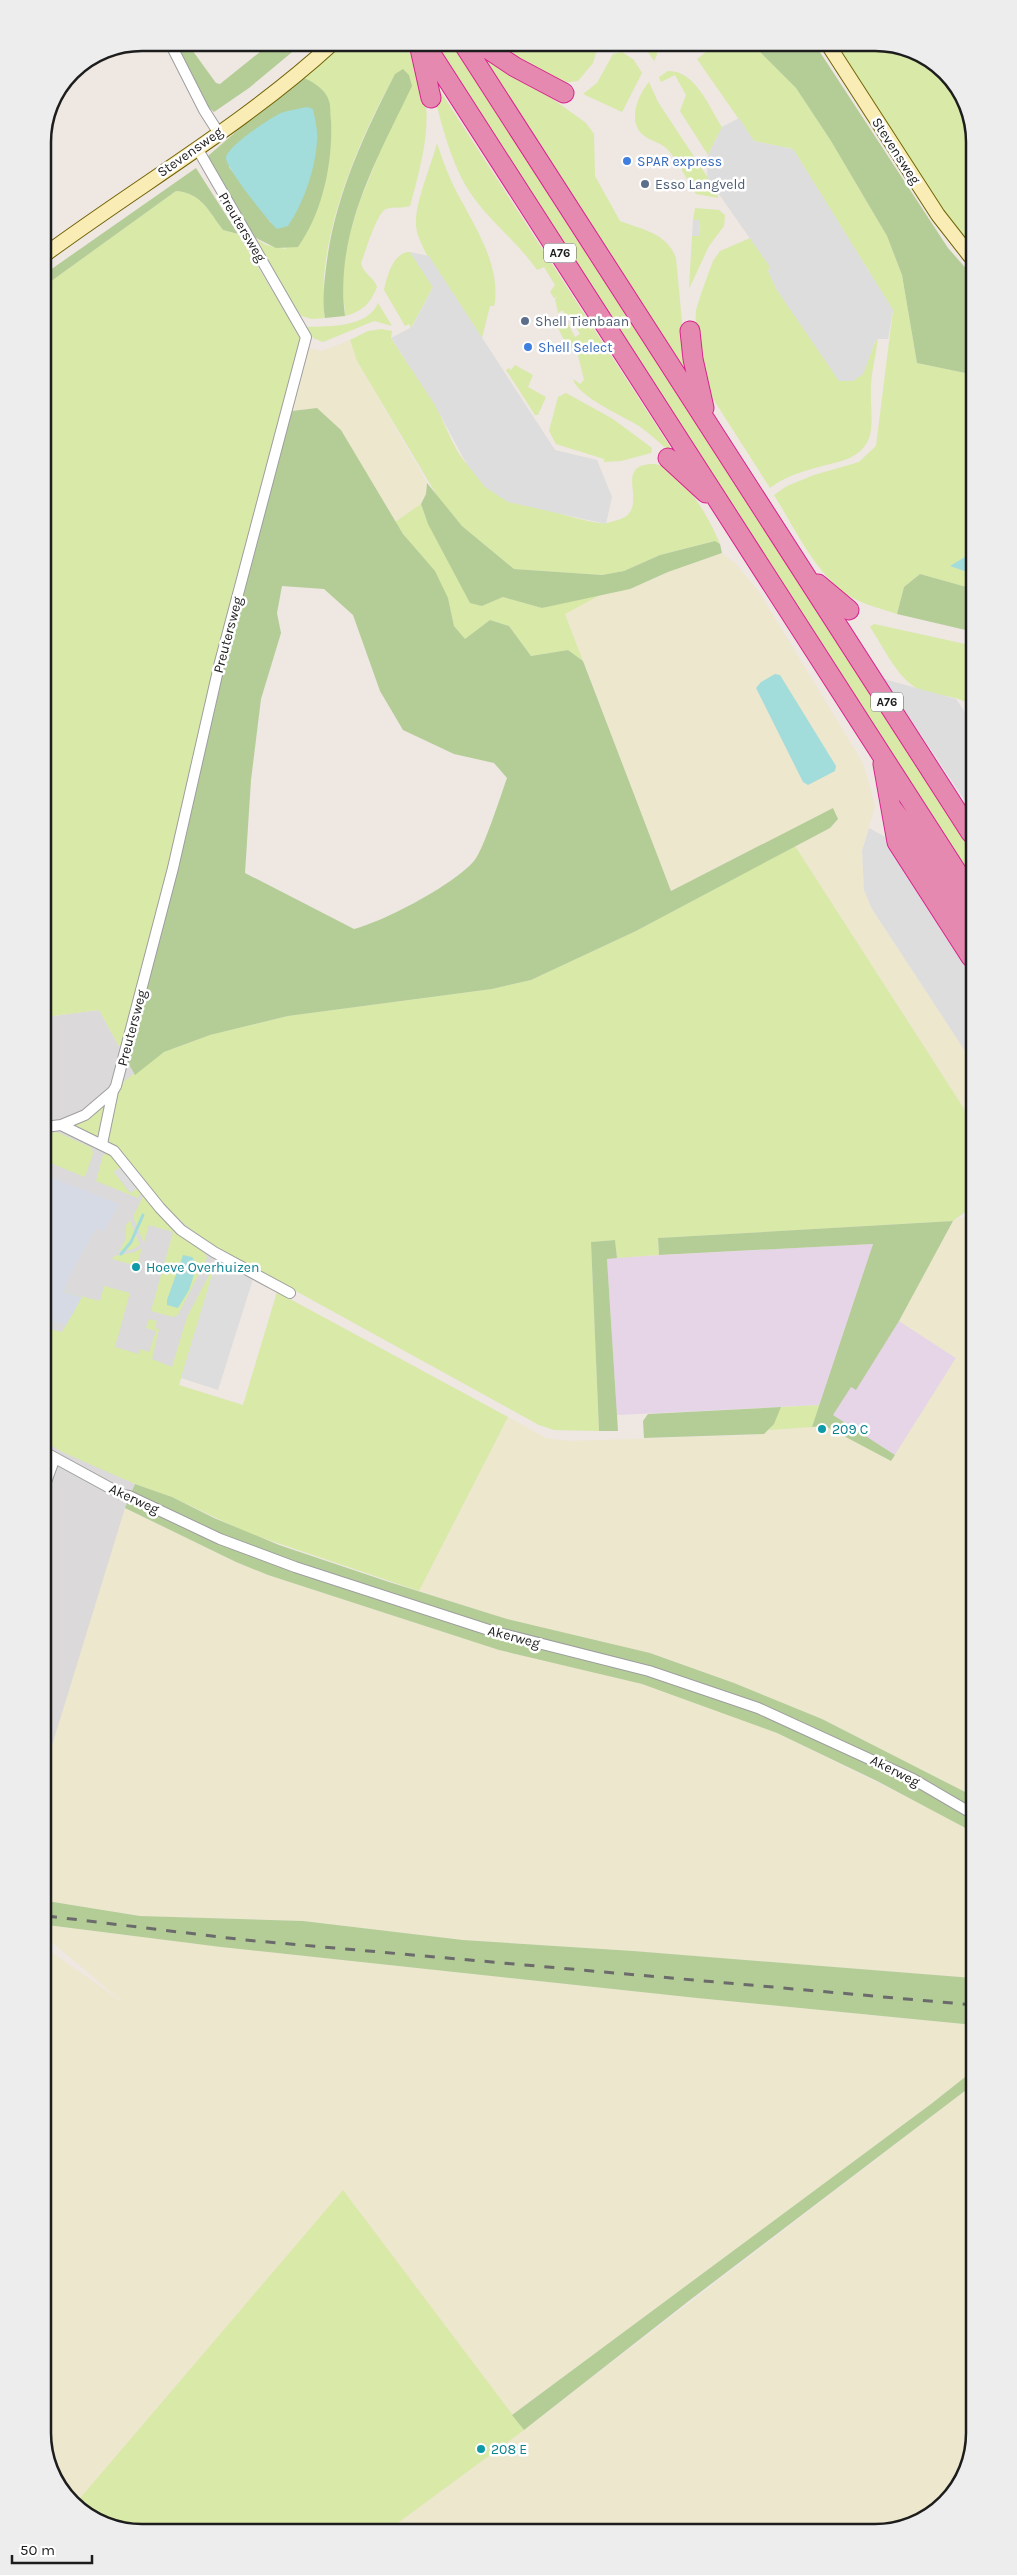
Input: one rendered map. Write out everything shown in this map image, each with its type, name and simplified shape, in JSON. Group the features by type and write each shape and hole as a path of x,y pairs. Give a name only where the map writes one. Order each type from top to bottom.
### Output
{"highway":[{"path":"421,51 431,98"},
{"name":"A76","path":"429,51 966,886"},
{"name":"A76","path":"468,51 966,825"},
{"path":"491,51 515,67 564,93"},
{"name":"A76","path":"690,331 694,366 708,423"},
{"name":"A76","path":"668,458 724,509"},
{"name":"A76","path":"802,571 849,610"},
{"name":"A76","path":"882,758 897,842 966,949"},
{"name":"A76","path":"889,804 920,846 966,915"}],"street":[{"path":"174,51 204,110 218,132"},
{"name":"Stevensweg","path":"51,250 197,148 285,83 322,51"},
{"name":"Stevensweg","path":"832,51 938,215 966,251"},
{"name":"Preutersweg","path":"102,1144 113,1091 118,1080 146,976 219,666 306,337 197,148"},
{"path":"51,1125 61,1125 85,1115 113,1091"},
{"path":"61,1125 102,1144 120,1156 160,1208 181,1230 214,1252 290,1293"},
{"name":"Akerweg","path":"51,1458 123,1496 130,1496 220,1539 295,1567 495,1632 649,1671 758,1708 914,1779 966,1810"},
{"path":"51,1468 54,1460"}],"shaded area":[{"path":"739,118 754,141 793,149 893,310 888,339 878,339 875,342 863,374 853,381 839,381 777,290 768,271 770,267 707,177 708,155 722,127"},
{"path":"693,220 700,220 699,236 692,236"},
{"path":"410,252 429,256 555,450 597,460 612,497 606,524 508,502 485,487 466,463 435,405 391,338 412,327 433,287"},
{"path":"350,340 357,361 427,483 426,494 421,504 395,522 341,430 317,408 292,411 307,348 322,351"},
{"path":"722,553 735,563 759,592 863,763 875,806 862,851 864,890 872,909 966,1052 966,1112 795,846 830,828 833,808 671,891 565,613 604,593 630,589 668,572","holes":["778,674 836,766 805,785 756,688"]},
{"path":"884,679 956,699 966,714 966,802"},
{"path":"869,828 887,838 966,961 966,1052 872,909 864,890 862,851"},
{"path":"99,1010 135,1075 219,1246 175,1385 51,1343 51,1016"},
{"path":"122,1166 139,1187 131,1193 114,1172"},
{"path":"51,1177 119,1204 104,1232 96,1228 68,1279 64,1292 82,1297 66,1325 51,1320 53,1312 51,1312"},
{"path":"966,1216 966,1792 822,1719 734,1683 650,1653 507,1619 419,1591 508,1417 546,1438 569,1441 756,1435 769,1430 825,1426 891,1461 956,1358 899,1321 953,1221"},
{"path":"873,1244 820,1405 617,1415 607,1258"},
{"path":"216,1262 253,1279 218,1390 181,1378"},
{"path":"899,1321 956,1358 895,1455 832,1415 851,1386 856,1389"},
{"path":"51,1444 135,1484 51,1759"},
{"path":"125,1508 236,1562 268,1575 499,1650 642,1684 723,1712 777,1733 939,1813 966,1828 966,1977 633,1951 463,1940 303,1921 140,1916 51,1902 51,1749"},
{"path":"51,1926 221,1947 697,1998 966,2024 966,2076 512,2415 343,2191 80,2499 70,2488 56,2462 51,2432 51,1952 124,2003 51,1941"},
{"path":"966,2090 965,2444 961,2462 956,2473 947,2488 930,2505 904,2519 880,2524 396,2524 524,2430"}],"green space":[{"path":"178,51 193,51 216,83 220,84 261,51 293,51 249,88 214,112 208,107"},
{"path":"335,51 408,51 422,83 426,103 425,143 410,206 386,209 379,217 361,263 377,287 365,306 357,312 345,316 342,268 348,239 360,201 377,159 396,73 368,128 342,192 326,258 323,289 325,318 312,319 301,316 250,235 266,245 286,249 329,101 319,88 304,78"},
{"path":"437,51 458,51 559,212 715,448 966,838 966,874"},
{"path":"479,51 486,51 586,123 594,134 595,176 620,221 653,234 667,243 672,250 676,258 687,375"},
{"path":"505,51 597,51 593,63 578,81 562,83 546,78"},
{"path":"647,51 657,51 654,61"},
{"path":"707,51 759,51 796,88 831,141 887,236 902,275 917,363 966,373 966,557 951,566 966,572 966,587 920,574 904,587 897,614 855,599 843,592 822,571 774,495 787,486 814,475 859,462 876,446 893,310 793,149 754,141 697,59"},
{"path":"759,51 819,51 948,248 966,268 966,373 917,363 902,275 887,236 831,141 796,88"},
{"path":"838,51 880,51 904,56 930,70 947,87 959,108 965,131 966,243 933,198"},
{"path":"622,52 634,60 642,73 622,112 583,94 597,83 613,54"},
{"path":"403,69 409,75 412,86 385,141 361,197 352,226 346,255 343,285 345,316 325,318 323,299 326,268 330,242 343,193 361,144 383,97 395,74"},
{"path":"668,71 678,72 694,83 722,127 708,155 680,111 686,95 675,75 661,82 659,77"},
{"path":"428,72 678,459 639,426 602,406 583,393 577,386 573,379 580,384 584,380 577,351 568,348 556,324 557,316 562,313 575,337 580,334 570,317 566,319 563,310 558,313 555,299 558,297 554,298 550,292 555,285 544,267 537,270 484,211 469,191 449,148"},
{"path":"304,78 316,84 330,103 330,153 325,186 314,218 298,247 276,248 250,235 208,156 261,110","holes":["292,111 271,223 229,167 282,113"]},
{"path":"649,82 658,102 718,193 718,198 696,194 669,151 643,135 638,129 635,116 636,108 641,94"},
{"path":"437,143 457,193 486,249 494,275 495,302 494,306 490,306 482,338 433,266 418,236 416,216 418,205"},
{"path":"196,168 238,234 223,230 199,199 176,191 51,281 51,269"},
{"path":"176,191 185,193 199,199 223,230 238,234 307,348 223,664 187,832 127,1061 99,1010 51,1016 51,281"},
{"path":"695,208 719,210 725,215 724,226 709,246 689,289 692,236 699,236 700,220 693,220"},
{"path":"787,222 791,223 768,271 777,290 839,380 863,374 875,342 878,339 872,373 872,421 868,441 862,449 852,456 785,478 770,488 708,391 695,337 696,310 713,261 720,251"},
{"path":"407,252 410,252 433,287 411,328 409,324 405,326 384,290 394,262"},
{"path":"378,303 392,326 374,321 323,342 313,338 307,327 337,326 357,321 373,311"},
{"path":"382,329 392,331 391,338 435,405 460,456 470,466 555,512 597,523 607,523 620,519 630,512 633,505 632,483 635,470 641,466 651,464 662,466 673,473 693,495 702,508 720,544 715,541 660,555 624,571 602,575 514,569 462,526 439,499 357,361 350,340 368,331"},
{"path":"515,365 533,375 528,387 546,397 538,415 535,415 506,370 509,368 511,370"},
{"path":"566,393 613,419 652,448 651,453 621,461 604,462 604,459 556,444 549,431 558,397"},
{"path":"317,408 341,430 403,534 435,571 448,598 454,626 465,639 490,620 509,626 531,656 568,650 583,661 671,891 833,808 838,819 830,828 636,931 531,980 492,989 288,1016 210,1035 164,1052 135,1075 127,1061 187,832 223,664 292,411","holes":["282,586 324,589 353,615 380,691 403,730 454,754 494,763 507,778 487,835 474,861 451,881 418,901 383,918 354,929 245,873 251,780 261,699 281,633 277,613"]},
{"path":"427,483 462,526 514,569 602,575 624,571 660,555 715,541 720,544 722,553 668,572 630,589 542,608 503,597 482,606 470,603 428,524 421,504 426,494"},
{"path":"421,504 440,545 482,606 503,597 542,608 604,593 565,614 583,661 568,650 531,656 509,626 490,620 465,640 454,626 448,598 395,522"},
{"path":"920,574 966,587 966,630 897,614 904,587"},
{"path":"874,624 966,644 966,702 953,697 923,691 907,681 893,664 870,627"},
{"path":"795,846 966,1112 966,1211 953,1221 658,1238 659,1255 617,1258 615,1240 591,1242 599,1431 554,1430 539,1425 205,1241 168,1210 125,1155 105,1142 120,1084 164,1052 210,1035 288,1016 492,989 531,980 636,931"},
{"path":"105,1105 97,1137 73,1124"},
{"path":"57,1132 92,1148 93,1154 85,1177 51,1163 51,1133"},
{"path":"107,1153 121,1166 114,1172 130,1193 139,1187 141,1193 138,1198 96,1181 103,1155"},
{"path":"143,1196 174,1230 205,1252 207,1258 178,1315 173,1317 151,1311 173,1232 149,1225 144,1243 133,1217"},
{"path":"130,1220 140,1245 131,1250 119,1251 126,1239 126,1225"},
{"path":"953,1221 899,1321 856,1390 851,1387 833,1415 895,1455 891,1461 825,1426 812,1427 873,1244 659,1255 658,1238"},
{"path":"615,1240 617,1258 607,1259 618,1431 599,1431 591,1242"},
{"path":"142,1248 137,1266 112,1259 114,1256 135,1252"},
{"path":"216,1262 179,1385 243,1405 277,1292 508,1417 419,1591 248,1533 172,1497 135,1484 62,1452 51,1445 51,1329 62,1332 77,1306 57,1302 65,1288 64,1292 100,1301 104,1286 130,1293 115,1347 139,1354 140,1349 149,1352 156,1331 146,1328 149,1319 157,1321 155,1328 159,1329 152,1359 172,1367 187,1317"},
{"path":"820,1405 812,1427 769,1430 781,1407"},
{"path":"781,1407 774,1424 764,1434 644,1438 643,1421 648,1414"},
{"path":"135,1484 172,1497 214,1518 279,1545 389,1582 507,1619 650,1653 734,1683 822,1719 966,1792 966,1828 877,1781 777,1733 642,1684 499,1650 268,1575 236,1562 125,1508"},
{"path":"51,1902 140,1916 303,1921 463,1940 633,1951 966,1977 966,2024 697,1998 221,1947 51,1926"},
{"path":"966,2076 966,2090 690,2300 524,2430 512,2415"},
{"path":"343,2190 524,2430 396,2524 137,2524 108,2517 80,2499"}],"water":[{"path":"307,107 313,109 317,133 316,152 311,174 304,196 294,217 288,226 277,229 240,183 226,158 233,147 249,133 268,121 281,113"},
{"path":"966,556 966,572 950,566"},
{"path":"775,674 780,675 836,766 835,771 808,785 803,782 756,688 761,682"},
{"path":"183,1255 192,1257 197,1265 189,1290 178,1308 167,1305 167,1300"}],"waterway":[{"path":"121,1254 131,1242 143,1215"}],"railway":[{"path":"51,1916 245,1940 966,2004"}],"place":[{"name":"SPAR express","path":"627,161"},
{"name":"Esso Langveld","path":"645,184"},
{"name":"Shell Tienbaan","path":"525,321"},
{"name":"Shell Select","path":"528,347"},
{"name":"Hoeve Overhuizen","path":"136,1267"},
{"name":"209 C","path":"822,1429"},
{"name":"208 E","path":"481,2449"}]}
